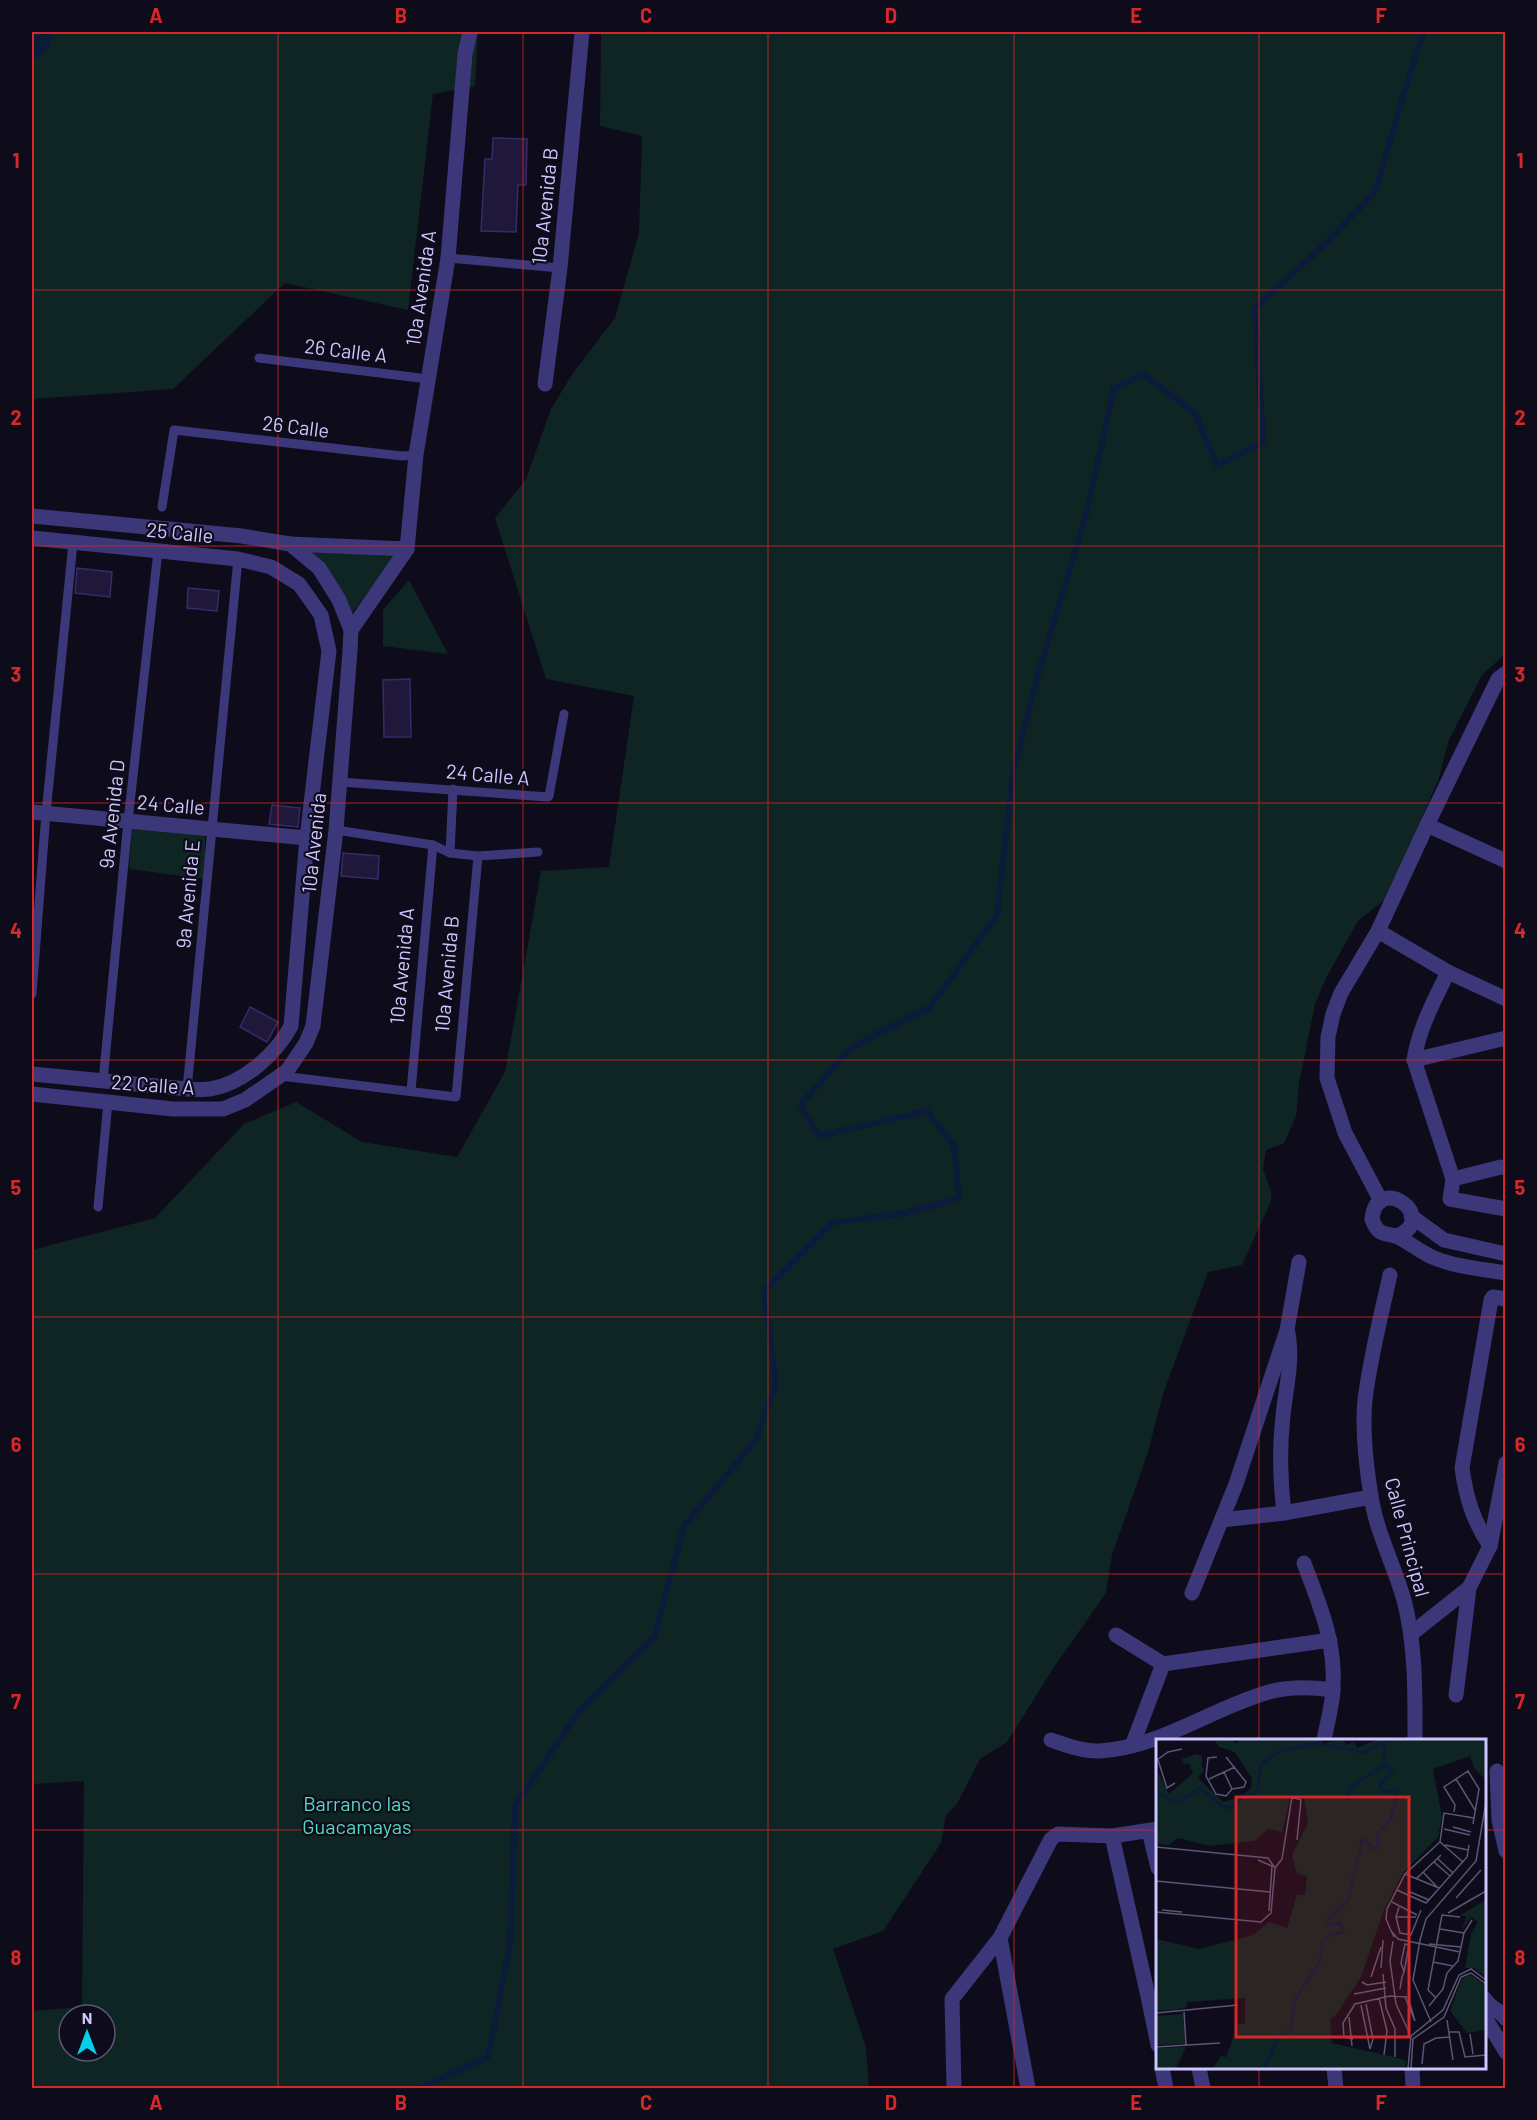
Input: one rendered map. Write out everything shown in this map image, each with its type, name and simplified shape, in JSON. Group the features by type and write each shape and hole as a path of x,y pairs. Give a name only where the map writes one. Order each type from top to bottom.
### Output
{"street":[{"name":"10a Avenida A","path":"407,549 416,456 448,258 465,54 470,32"},
{"name":"10a Avenida B","path":"545,384 560,268 582,32"},
{"name":"25 Calle","path":"32,516 242,536 290,544 407,549"},
{"path":"128,548 130,526"},
{"name":"25 Calle","path":"32,538 238,559 271,567 299,584 311,599"},
{"name":"25 Calle","path":"290,544 320,568 333,590"},
{"path":"351,630 407,549"},
{"name":"10a Avenida","path":"266,1086 287,1071 306,1043 313,1026 336,830 351,630 333,590"},
{"name":"10a Avenida","path":"240,1078 265,1060 282,1042 291,1026 307,838 328,651 321,615 311,599"},
{"path":"1381,1201 1344,1133 1327,1078 1329,1037 1333,1014 1341,993 1378,931 1426,825 1503,678"},
{"name":"24 Calle","path":"39,812 307,838"},
{"path":"1426,825 1506,861"},
{"path":"1378,931 1448,972 1506,999"},
{"path":"1448,972 1417,1040 1414,1060 1453,1179 1450,1199 1506,1209"},
{"path":"1414,1060 1506,1038"},
{"name":"22 Calle A","path":"32,1074 186,1089 212,1089 240,1078"},
{"name":"22 Calle A","path":"32,1094 173,1108 223,1109 245,1100 266,1086"},
{"path":"212,1089 223,1109"},
{"path":"1453,1179 1501,1167 1506,1168"},
{"path":"1506,1254 1444,1240 1412,1216 1408,1205 1403,1201 1392,1198 1381,1201 1373,1212 1374,1225 1383,1234 1397,1236 1432,1257 1506,1273"},
{"path":"1397,1236 1408,1229 1412,1216"},
{"path":"1192,1593 1236,1484 1287,1330 1299,1262"},
{"name":"Calle Principal","path":"1390,1275 1377,1330 1365,1401 1366,1448 1371,1497 1404,1601 1411,1634 1415,1739"},
{"path":"1490,1546 1472,1514 1462,1468 1491,1300 1493,1297 1506,1299"},
{"path":"1284,1513 1279,1465 1291,1352 1287,1330"},
{"path":"1456,1695 1469,1588 1490,1546 1506,1463"},
{"path":"1222,1520 1284,1513 1371,1497"},
{"path":"1304,1563 1328,1625 1330,1640 1333,1690 1324,1739"},
{"path":"1411,1634 1469,1588"},
{"path":"1116,1635 1163,1664 1330,1640"},
{"path":"1132,1746 1163,1664"},
{"path":"1051,1740 1085,1750 1099,1751 1132,1746 1271,1692 1308,1687 1333,1690"},
{"path":"1496,1771 1499,1820 1506,1851"},
{"path":"954,2088 952,1999 1000,1938 1052,1838 1058,1834 1112,1836 1153,1830 1156,1853"},
{"path":"1112,1836 1153,1994 1156,2025"},
{"path":"1000,1938 1028,2088"},
{"path":"1487,2002 1506,2019"},
{"path":"1487,2002 1486,2021 1506,2052"},
{"path":"1162,2069 1166,2088"},
{"path":"1199,2069 1203,2088"},
{"path":"1336,2088 1339,2069"},
{"path":"1412,2069 1413,2088"}],"lane":[{"path":"448,258 560,268"},
{"name":"26 Calle A","path":"259,358 429,379"},
{"name":"26 Calle","path":"162,507 173,431 416,456"},
{"path":"32,994 39,812 73,543"},
{"name":"9a Avenida D","path":"103,1081 128,821 158,551"},
{"name":"9a Avenida E","path":"186,1089 238,559"},
{"name":"24 Calle A","path":"340,782 549,797 564,714"},
{"path":"450,853 453,789"},
{"path":"336,830 433,845 450,853 478,856 538,852"},
{"name":"10a Avenida A","path":"411,1091 433,845"},
{"name":"10a Avenida B","path":"411,1091 456,1097 478,856"},
{"path":"280,1076 411,1091"},
{"path":"98,1207 108,1102"}],"green space":[{"path":"32,32 478,32 475,86 433,94 408,310 285,283 173,389 32,399"},
{"name":"Barranco las Guacamayas","path":"601,32 1505,32 1505,654 1482,675 1449,740 1438,781 1406,853 1400,887 1358,921 1326,978 1315,1004 1299,1084 1296,1116 1284,1143 1266,1150 1263,1169 1271,1191 1271,1201 1242,1265 1208,1272 1163,1394 1148,1452 1112,1555 1106,1593 1054,1667 1007,1742 980,1759 957,1804 946,1815 941,1843 883,1931 833,1949 866,2047 869,2088 32,2088 32,2011 57,2009 57,2063 117,2063 117,2003 82,2003 84,1781 32,1784 32,1250 155,1218 244,1124 296,1102 362,1142 457,1157 505,1072 541,871 609,867 634,696 546,679 495,518 526,479 551,409 573,373 615,318 639,233 642,136 600,126"},
{"path":"312,552 396,556 351,614 323,562"},
{"path":"409,580 448,654 383,646 383,610"},
{"path":"132,820 205,825 205,879 129,869"}],"building":[{"path":"493,138 527,139 526,185 518,185 516,232 481,231 485,159 492,159"},
{"path":"77,568 112,572 110,597 75,593"},
{"path":"188,588 219,591 217,611 187,608"},
{"path":"410,679 411,737 384,737 383,680"},
{"path":"272,805 300,808 298,827 269,824"},
{"path":"343,853 379,856 378,879 341,876"},
{"path":"250,1007 278,1022 267,1042 240,1027"}],"waterway":[{"path":"32,42 36,32"},
{"path":"420,2088 488,2057 510,1945 515,1806 580,1710 654,1637 684,1526 755,1441 776,1383 764,1291 832,1223 906,1213 959,1198 954,1146 927,1111 819,1136 800,1105 852,1047 930,1007 997,915 1013,774 1037,678 1086,515 1114,388 1143,374 1195,413 1217,465 1263,442 1255,308 1325,244 1375,192 1424,32"}]}
